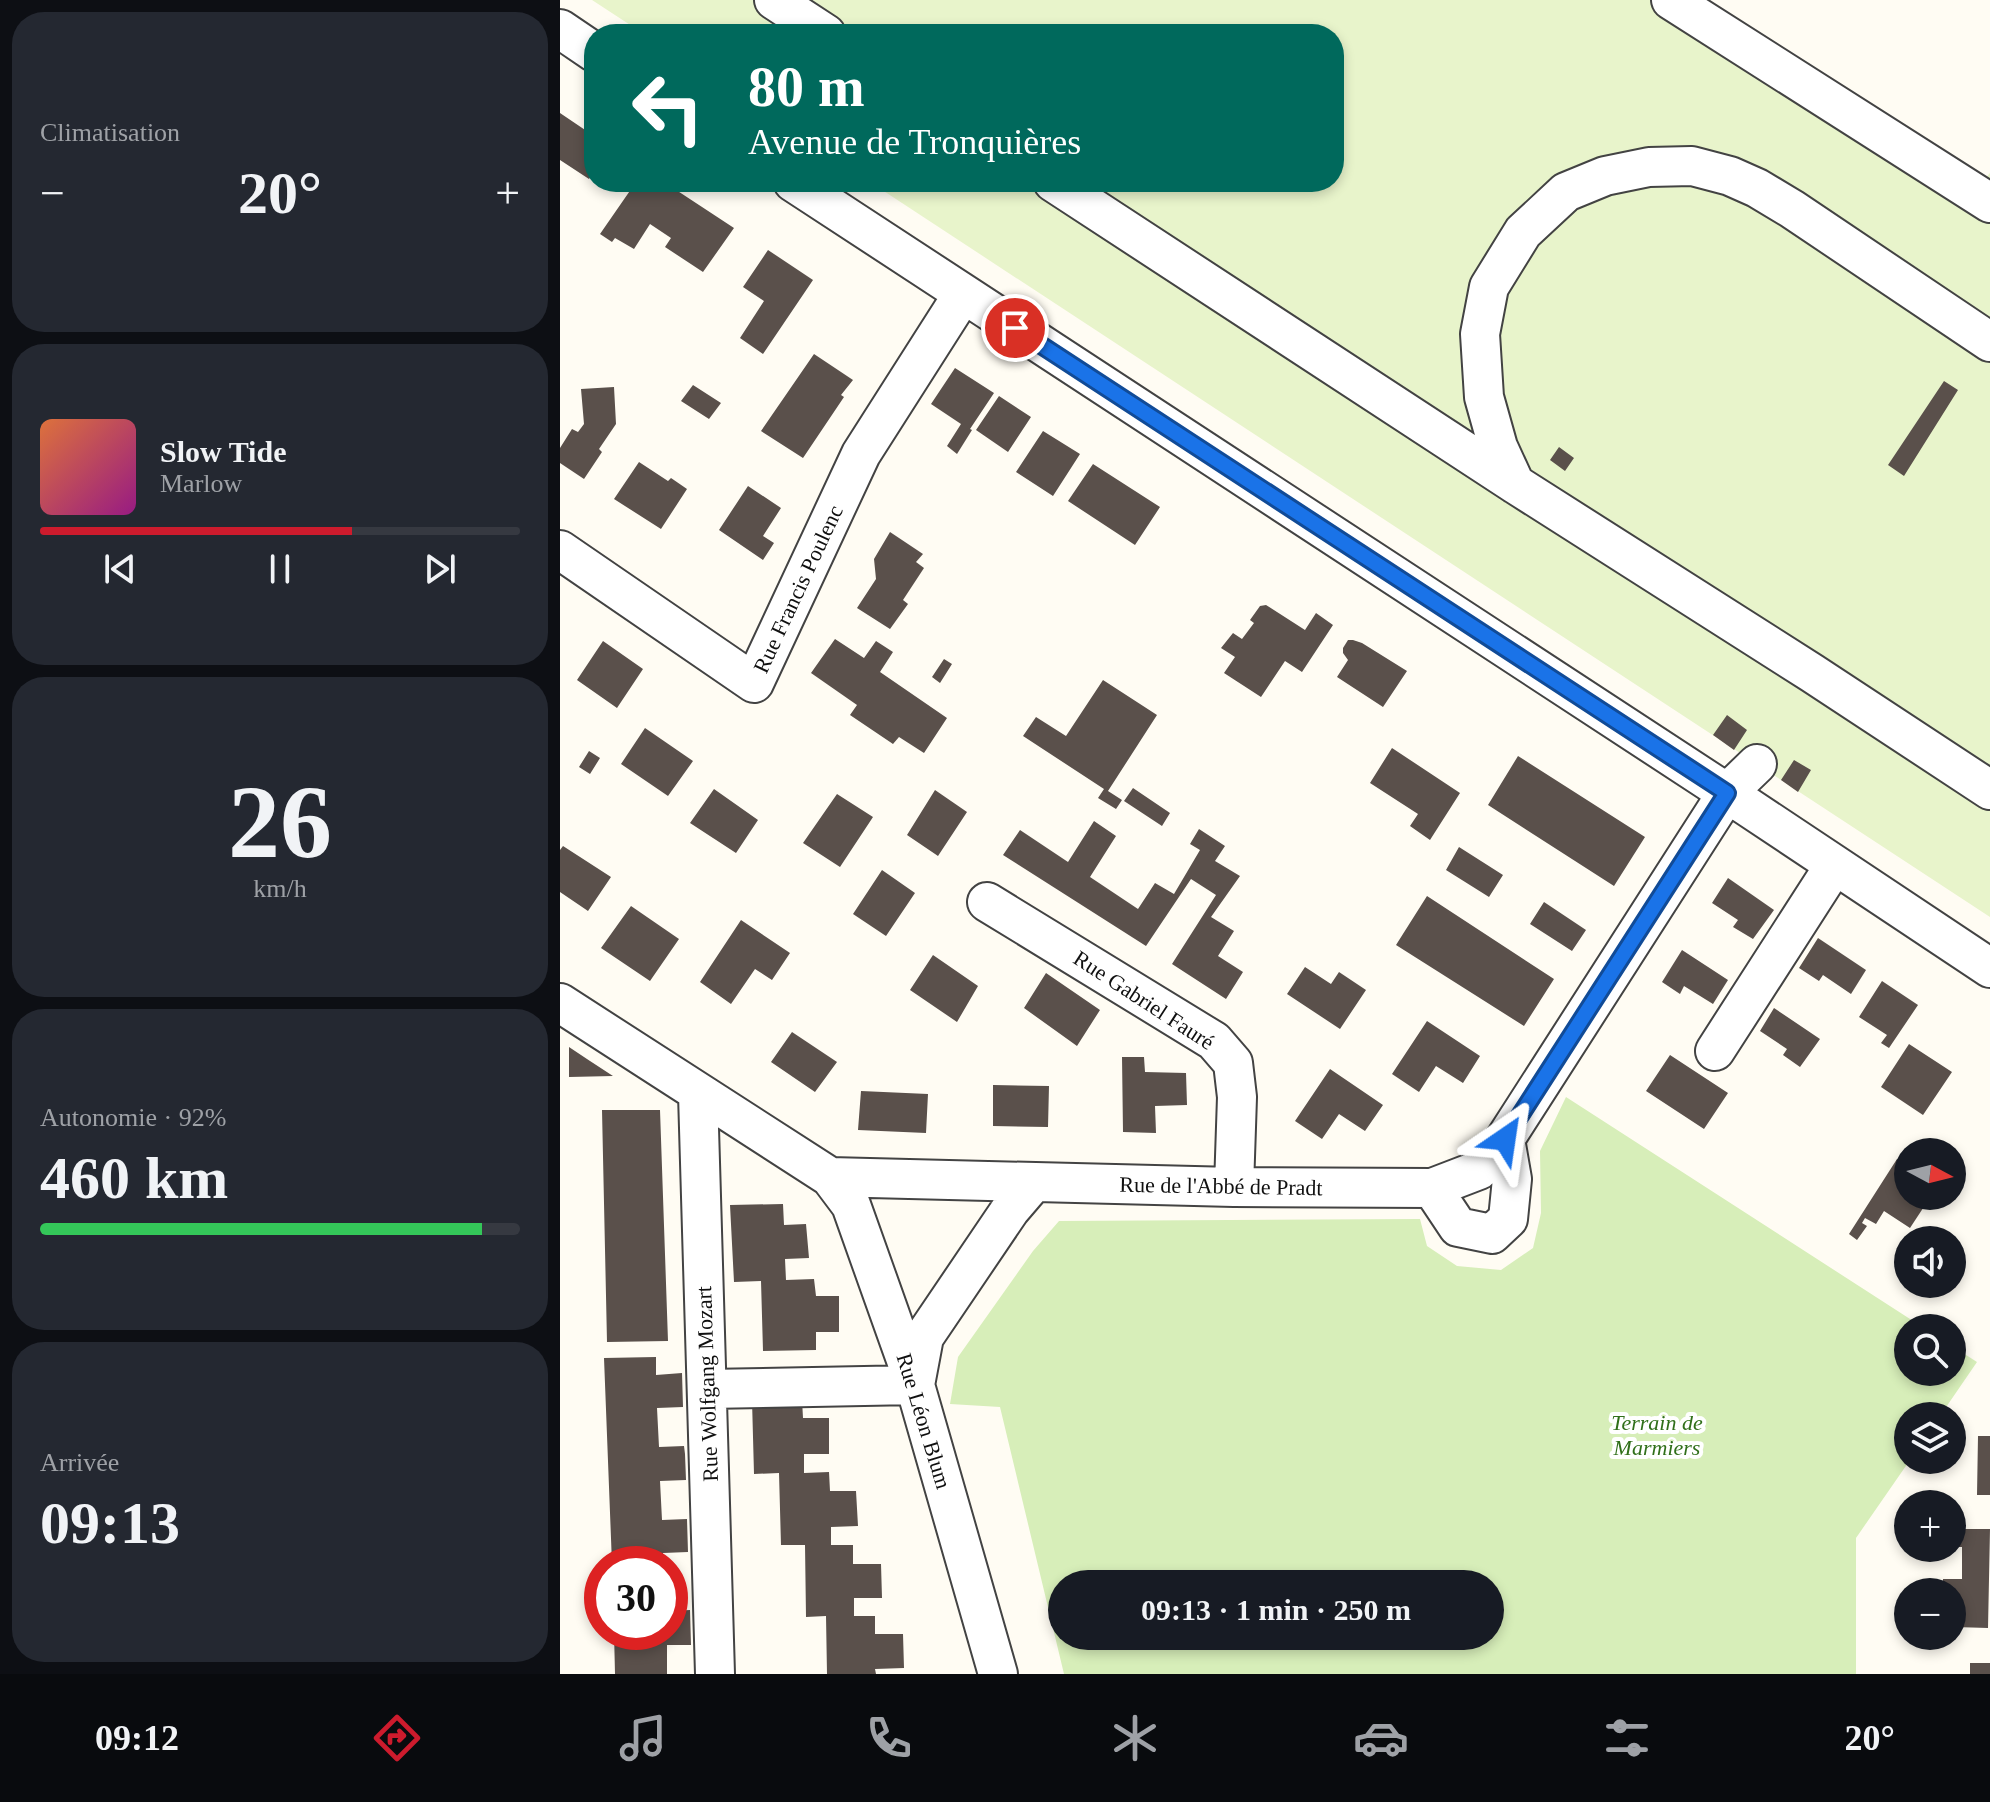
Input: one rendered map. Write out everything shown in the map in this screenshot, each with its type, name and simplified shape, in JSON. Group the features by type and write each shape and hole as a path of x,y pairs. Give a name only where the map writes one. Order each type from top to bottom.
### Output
{"street":[{"path":"774,0 811,24"},
{"path":"1671,0 1990,203"},
{"path":"560,29 584,45"},
{"path":"1515,484 1498,447 1484,397 1480,334 1489,287 1523,232 1566,192 1605,176 1649,167 1692,166 1730,176 1792,209 1990,342"},
{"path":"808,192 1990,968"},
{"path":"1068,192 1990,790"},
{"name":"Rue Francis Poulenc","path":"560,550 754,683 861,454 963,294"},
{"name":"Rue de l'Abbé de Pradt","path":"830,1177 1234,1187 1432,1188 1479,1170 1505,1139 1727,793 1757,764"},
{"path":"1715,1051 1834,866"},
{"name":"Rue Gabriel Fauré","path":"987,902 1214,1041 1233,1063 1237,1097 1234,1187"},
{"path":"560,1003 830,1177"},
{"name":"Rue Wolfgang Mozart","path":"698,1094 715,1674"},
{"path":"1432,1188 1458,1227 1492,1234 1508,1219 1512,1179 1505,1139"},
{"name":"Rue Léon Blum","path":"830,1177 851,1205 915,1385 998,1674"},
{"path":"707,1389 915,1385 924,1337 1010,1210 1034,1182"}],"green space":[{"path":"592,0 1709,0 1984,180 1990,173 1990,917 885,192 1344,192 1344,24 629,24"},
{"name":"Terrain de Marmiers","path":"1566,1097 1902,1314 1894,1314 1894,1386 1961,1386 1950,1402 1894,1402 1894,1474 1900,1474 1856,1538 1856,1674 1064,1674 1058,1650 1504,1650 1504,1570 1048,1570 1048,1607 1000,1407 950,1404 958,1357 1033,1251 1059,1221 1420,1219 1427,1246 1457,1266 1501,1270 1533,1248 1541,1213 1540,1151"},
{"name":"Terrain de Marmiers","path":"1966,1355 1977,1362 1966,1378"}],"building":[{"path":"560,113 584,129 584,176 560,160"},
{"path":"629,192 679,192 734,228 703,272 665,247 671,238 650,224 634,249 615,238 612,242 600,234"},
{"path":"768,250 813,280 763,354 740,338 764,301 743,287"},
{"path":"814,354 853,380 803,458 761,431"},
{"path":"955,368 994,393 957,454 947,446 961,424 931,404"},
{"path":"1944,381 1958,390 1904,476 1888,465"},
{"path":"693,385 721,403 709,419 681,401"},
{"path":"614,387 616,424 584,479 560,463 560,448 572,429 578,432 584,424 581,389"},
{"path":"999,396 1031,417 1008,452 976,430"},
{"path":"1043,431 1080,454 1053,496 1016,472"},
{"path":"1559,447 1574,458 1565,471 1550,460"},
{"path":"639,462 687,489 661,529 614,499"},
{"path":"1093,464 1160,507 1135,545 1068,501"},
{"path":"748,486 781,508 763,536 774,543 763,560 719,530"},
{"path":"890,532 923,554 916,562 924,568 903,600 908,604 890,629 857,608 876,579 874,559"},
{"path":"1266,605 1305,630 1316,613 1333,625 1302,672 1285,661 1261,697 1224,673 1235,657 1221,648 1233,633 1242,639 1254,623 1250,620 1260,606"},
{"path":"835,639 864,658 876,641 893,652 880,672 947,718 924,753 899,737 893,744 850,715 857,705 811,673"},
{"path":"1348,640 1362,643 1407,671 1383,707 1337,677 1348,660 1343,648"},
{"path":"603,641 643,669 617,708 577,680"},
{"path":"944,659 952,664 940,683 932,677"},
{"path":"1103,680 1157,715 1108,791 1122,800 1116,809 1098,798 1104,789 1023,736 1036,717 1066,736"},
{"path":"1727,715 1747,730 1734,750 1713,735"},
{"path":"645,728 693,761 668,796 621,764"},
{"path":"1392,748 1460,793 1430,840 1410,826 1418,814 1370,783"},
{"path":"589,751 600,758 590,774 579,767"},
{"path":"1518,756 1645,837 1614,886 1488,805"},
{"path":"1794,760 1811,770 1798,792 1781,780"},
{"path":"1133,788 1170,813 1162,826 1124,801"},
{"path":"714,789 758,820 736,853 690,823"},
{"path":"935,790 967,812 938,856 907,835"},
{"path":"837,794 873,817 840,867 803,843"},
{"path":"1094,821 1116,836 1090,877 1138,909 1155,883 1174,894 1200,850 1190,844 1199,829 1225,846 1215,861 1240,876 1211,917 1234,931 1218,956 1243,972 1226,999 1172,964 1216,895 1191,879 1146,946 1003,855 1020,830 1068,862"},
{"path":"563,846 611,877 588,911 560,892 560,850"},
{"path":"1459,847 1503,875 1489,897 1446,870"},
{"path":"882,870 915,893 886,936 853,914"},
{"path":"1728,878 1774,910 1753,939 1733,927 1738,920 1712,903"},
{"path":"1427,896 1554,979 1524,1026 1396,945"},
{"path":"1544,902 1586,930 1572,951 1530,924"},
{"path":"631,906 679,939 650,981 601,948"},
{"path":"741,920 790,953 772,980 755,969 731,1004 700,982"},
{"path":"1818,938 1866,970 1851,994 1823,975 1819,981 1799,968"},
{"path":"1682,950 1728,980 1713,1004 1684,986 1680,994 1662,982"},
{"path":"933,955 978,986 957,1022 910,990"},
{"path":"1305,967 1331,984 1339,972 1366,990 1340,1029 1287,994"},
{"path":"1046,973 1100,1010 1077,1046 1024,1008"},
{"path":"1882,981 1918,1005 1889,1048 1881,1043 1887,1035 1859,1017"},
{"path":"1774,1008 1820,1039 1800,1067 1783,1055 1787,1049 1760,1031"},
{"path":"1427,1021 1480,1056 1463,1083 1436,1066 1419,1092 1392,1074"},
{"path":"792,1032 837,1062 815,1092 771,1062"},
{"path":"1909,1044 1952,1072 1923,1115 1881,1087"},
{"path":"569,1047 590,1061 613,1076 569,1077"},
{"path":"1670,1055 1728,1093 1704,1129 1646,1091"},
{"path":"1122,1057 1144,1057 1145,1072 1186,1073 1187,1105 1155,1106 1156,1133 1123,1132"},
{"path":"1330,1069 1383,1105 1365,1131 1339,1114 1322,1139 1295,1121"},
{"path":"993,1085 1049,1086 1048,1127 993,1126"},
{"path":"861,1091 928,1094 926,1133 858,1130"},
{"path":"602,1110 660,1110 668,1341 607,1342"},
{"path":"1894,1164 1894,1210 1922,1210 1911,1226 1884,1211 1876,1224 1865,1218 1862,1223 1867,1226 1857,1240 1849,1234"},
{"path":"783,1204 784,1225 806,1224 809,1258 785,1259 786,1280 814,1279 816,1296 839,1296 839,1332 816,1332 816,1350 763,1351 761,1281 734,1282 730,1205"},
{"path":"656,1357 656,1375 682,1373 683,1407 657,1408 659,1447 684,1446 685,1454 686,1480 660,1481 662,1520 687,1519 688,1546 611,1546 604,1358"},
{"path":"752,1400 802,1400 803,1418 829,1418 829,1454 804,1454 804,1473 829,1472 830,1491 856,1491 858,1526 831,1527 831,1545 853,1545 853,1564 881,1564 882,1598 854,1598 854,1616 875,1616 875,1634 903,1634 904,1668 875,1669 876,1674 827,1674 826,1616 806,1617 805,1545 781,1545 779,1473 754,1474"},
{"path":"1978,1436 1990,1436 1990,1495 1977,1495"},
{"path":"1966,1529 1990,1529 1988,1628 1966,1627 1966,1578 1962,1578 1962,1562 1966,1562"},
{"path":"690,1610 691,1645 688,1645"},
{"path":"614,1650 667,1650 667,1674 615,1674"},
{"path":"1970,1663 1990,1663 1990,1674 1970,1674"}],"route":[{"path":"1015,328 1727,793 1505,1139"}]}
